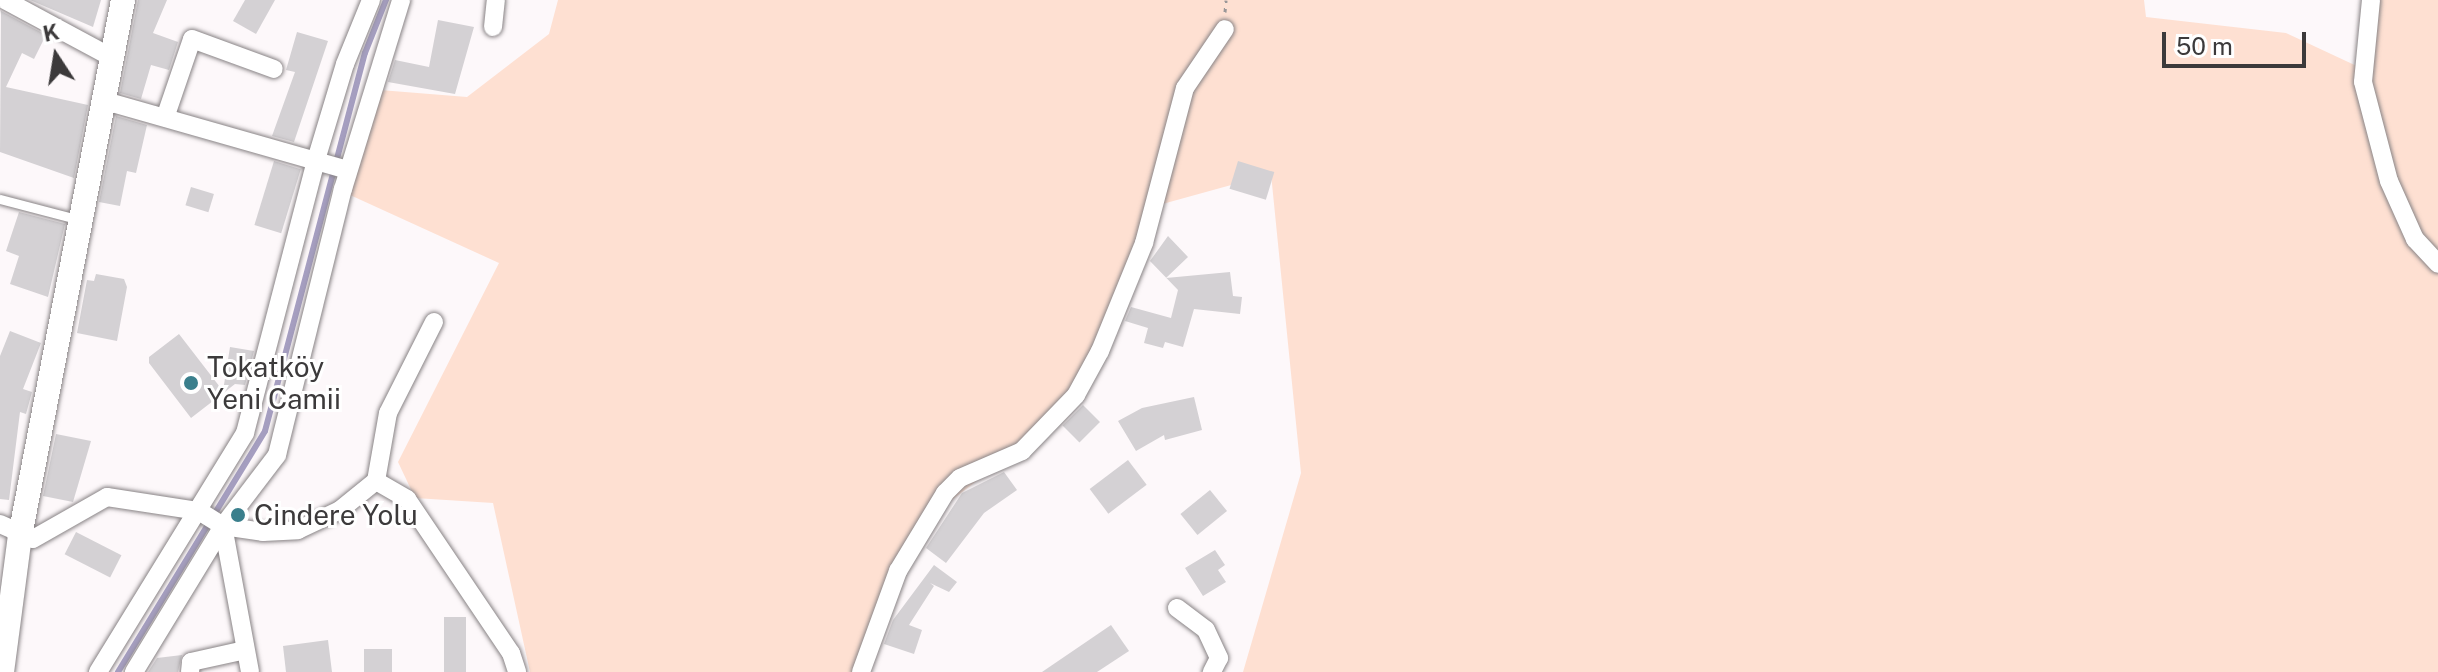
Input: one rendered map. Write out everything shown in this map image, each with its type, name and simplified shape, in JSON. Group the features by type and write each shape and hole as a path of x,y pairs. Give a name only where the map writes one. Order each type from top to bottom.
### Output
{"street":[{"path":"5,0 111,57"},
{"path":"2,672 10,530 80,220 123,0"},
{"path":"98,672 245,433 316,160 371,0"},
{"path":"134,672 223,526 277,455 348,170 401,0"},
{"path":"493,27 496,0"},
{"path":"2371,0 2363,64 2389,181 2415,239 2438,264"},
{"path":"861,672 898,571 945,493 960,478 1022,451 1076,395 1100,351 1144,243 1185,88 1225,29"},
{"path":"166,115 192,39 274,69"},
{"path":"102,100 166,115 348,170"},
{"path":"10,530 33,539 107,497 199,511 223,526 263,532 298,530 340,510 376,481 388,413 434,322"},
{"path":"376,481 407,499 511,653 517,672"},
{"path":"223,526 250,672"},
{"path":"1177,608 1206,630 1219,658 1212,672"},
{"path":"190,672 191,662 245,650"}],"lane":[{"path":"0,199 80,220"}],"shaded area":[{"path":"558,0 2144,0 2146,17 2286,33 2361,68 2374,0 2438,0 2438,672 1243,672 1301,473 1271,174 1148,208 1068,411 927,519 860,672 530,672 493,503 415,498 398,462 499,263 350,195 380,90 467,97 549,34"}],"building":[{"path":"30,0 101,0 93,27"},
{"path":"138,0 167,0 153,33 178,42 169,70 151,65 141,99 120,93"},
{"path":"245,0 275,0 256,34 233,21"},
{"path":"1,11 46,35 34,59 22,53 6,87 88,105 74,178 0,152"},
{"path":"438,20 474,27 455,94 388,82 395,60 429,67"},
{"path":"297,32 328,41 294,142 272,136 295,72 286,70"},
{"path":"116,116 147,125 136,173 127,171 120,206 99,202"},
{"path":"274,161 301,169 281,233 254,225"},
{"path":"1238,161 1274,172 1266,200 1230,189"},
{"path":"191,187 214,194 208,212 185,205"},
{"path":"19,212 65,224 48,297 10,284 19,256 6,251"},
{"path":"1168,236 1188,257 1166,278 1150,261"},
{"path":"1230,272 1233,296 1242,297 1240,314 1194,309 1183,347 1165,342 1163,348 1144,343 1148,328 1125,321 1131,307 1171,318 1178,290 1166,278"},
{"path":"96,274 124,279 127,287 117,341 77,333 87,280 94,281"},
{"path":"10,331 41,343 23,389 32,392 26,414 20,412 9,500 0,499 0,356"},
{"name":"Tokatköy Yeni Camii","path":"179,334 223,391 230,347 254,351 245,385 235,384 191,418 149,363 149,357"},
{"path":"1194,397 1202,430 1165,440 1164,435 1136,451 1118,421 1142,408"},
{"path":"1083,405 1100,422 1079,442 1062,426"},
{"path":"56,434 91,441 73,502 43,496"},
{"path":"1128,460 1147,485 1108,514 1090,489"},
{"path":"1004,472 1017,490 984,513 946,563 926,548 962,493"},
{"path":"1210,490 1227,511 1197,535 1180,514"},
{"path":"76,532 121,555 110,577 65,554"},
{"path":"1215,550 1225,565 1218,570 1226,582 1203,596 1185,568"},
{"path":"934,565 957,582 949,592 930,583 934,586 909,625 922,630 914,654 884,644 893,620"},
{"path":"444,617 466,617 466,672 444,672"},
{"path":"1111,625 1129,651 1097,672 1042,672"},
{"path":"328,640 332,672 286,672 283,646"},
{"path":"364,649 392,649 392,672 364,672"},
{"path":"182,655 178,672 148,672 157,658"}],"waterway":[{"path":"118,672 265,431 365,53 386,0"}],"place":[{"name":"Tokatköy Yeni Camii","path":"191,383"},
{"name":"Cindere Yolu","path":"238,515"}]}
